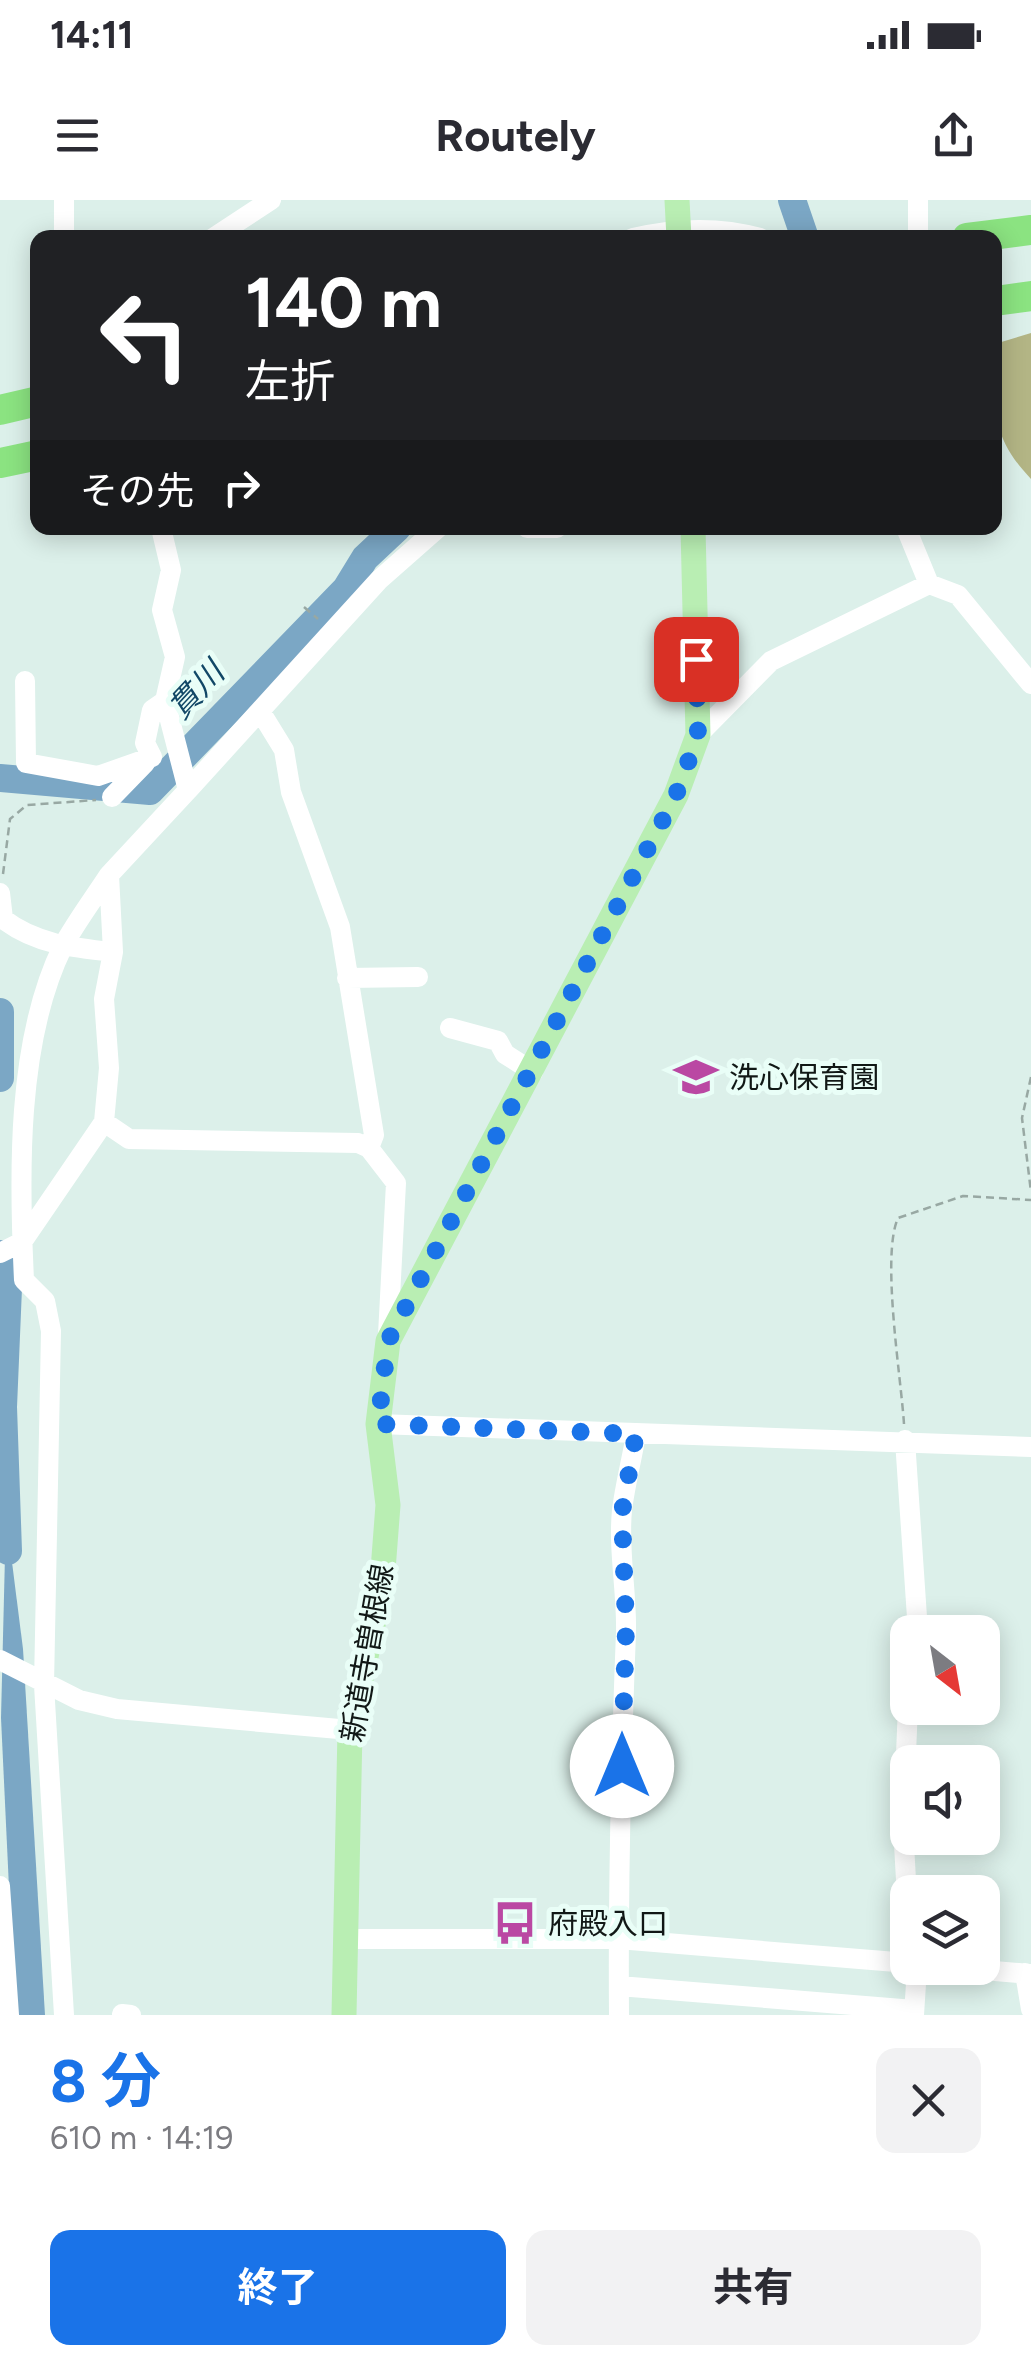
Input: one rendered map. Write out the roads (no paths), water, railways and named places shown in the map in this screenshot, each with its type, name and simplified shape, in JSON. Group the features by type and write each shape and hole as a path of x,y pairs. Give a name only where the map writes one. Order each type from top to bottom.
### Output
{"highway":[{"path":"1002,234 1031,230"},
{"path":"1002,300 1031,296"},
{"path":"0,410 30,402"},
{"path":"0,464 30,457"}],"main road":[{"path":"677,200 678,230"},
{"name":"新道寺曽根線","path":"344,2015 350,1730 382,1583 388,1505 378,1424 388,1341 676,795 698,735 692,535"}],"street":[{"path":"64,200 64,230"},
{"path":"225,230 271,200"},
{"path":"918,200 918,230"},
{"path":"167,535 171,570 162,610 174,657 165,701 188,784"},
{"path":"64,2015 44,1685 43,1550 51,1331 45,1301 24,1280 12,1247 30,1043 60,946 110,875 188,784 260,712 379,580 430,535"},
{"path":"909,535 929,584"},
{"path":"698,735 771,661 929,584 958,595 1031,684"},
{"path":"25,681 26,763 98,776 152,757"},
{"path":"152,757 145,744 152,710 165,701"},
{"path":"260,712 284,750 291,792 340,927 374,1134 369,1148"},
{"path":"112,797 172,735"},
{"path":"12,1247 104,1122 109,1068 104,1000 113,952 110,875"},
{"path":"1,893 3,919 14,927 60,946 113,952"},
{"path":"347,978 418,976"},
{"path":"450,1028 498,1041 505,1054 533,1072"},
{"path":"104,1122 129,1139 358,1142 369,1148 396,1183 388,1341"},
{"path":"378,1424 1031,1447"},
{"path":"619,2015 626,1627 622,1512 636,1434"},
{"path":"905,1440 917,1615"},
{"path":"0,1660 78,1700 117,1709 350,1730"},
{"path":"906,1875 903,1826 907,1725"},
{"path":"0,1886 9,2015"},
{"path":"346,1939 618,1939 720,1944 890,1961"},
{"path":"1000,1972 1028,1974 1031,2008"},
{"path":"619,1986 914,2012 916,1985"},
{"path":"122,2014 131,2015"}],"water":[{"path":"6,1515 23,1649 45,2015 15,2015 1,1718"}],"waterway":[{"name":"貫川","path":"792,200 802,230"},
{"name":"貫川","path":"0,778 150,791 346,589 365,558 390,535"},
{"name":"貫川","path":"0,1012 0,1078"},
{"name":"貫川","path":"0,1254 8,1288 3,1407 8,1551"}],"place":[{"name":"洗心保育園","path":"696,1077"},
{"name":"府殿入口","path":"515,1923"}]}
